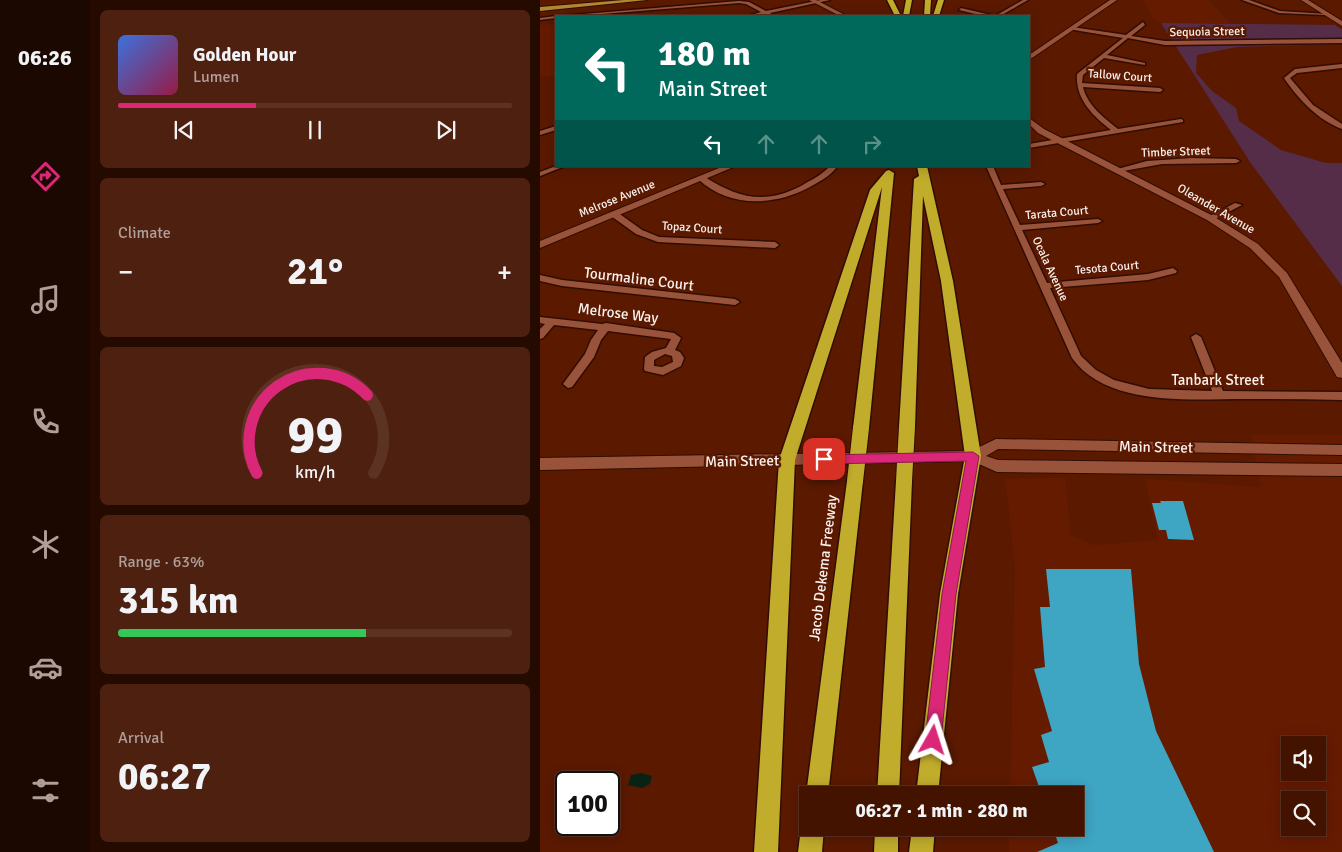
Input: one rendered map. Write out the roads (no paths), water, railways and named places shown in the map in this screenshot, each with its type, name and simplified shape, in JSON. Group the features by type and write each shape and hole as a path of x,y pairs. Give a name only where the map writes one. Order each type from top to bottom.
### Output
{"highway":[{"path":"890,0 898,15"},
{"path":"906,15 909,0"},
{"path":"927,15 928,0"},
{"path":"936,15 941,0"},
{"path":"888,786 921,167"},
{"path":"921,167 947,281 973,456 949,594 928,786"},
{"path":"766,852 787,460 875,190 889,170"},
{"name":"Jacob Dekema Freeway","path":"818,786 861,428 889,170"},
{"path":"810,852 812,836"},
{"path":"886,852 887,836"},
{"path":"921,852 923,836"}],"main road":[{"path":"540,7 644,0"}],"street":[{"path":"755,15 814,1 828,0"},
{"path":"999,15 1026,0"},
{"path":"1030,57 1114,0"},
{"path":"1244,0 1279,12 1325,14"},
{"path":"1304,0 1342,24"},
{"path":"814,1 842,15"},
{"path":"575,15 743,2 770,15"},
{"path":"652,9 652,15"},
{"path":"961,10 984,15"},
{"path":"540,19 555,17"},
{"path":"1116,131 1090,110 1080,85 1080,74 1143,24"},
{"name":"Sequoia Street","path":"1074,28 1126,38 1171,43 1342,41"},
{"path":"1102,56 1143,64"},
{"path":"1342,66 1295,71 1287,78 1299,97 1315,112 1342,127"},
{"name":"Tallow Court","path":"1080,85 1160,90"},
{"name":"Oleander Avenue","path":"1030,121 1042,131 1210,218 1243,238 1275,265 1342,374"},
{"path":"1030,146 1181,121"},
{"path":"540,133 555,128"},
{"name":"Timber Street","path":"1118,170 1135,164 1157,162 1236,161"},
{"path":"540,174 559,167"},
{"name":"Melrose Avenue","path":"540,245 730,167"},
{"name":"Ocala Avenue","path":"990,167 1077,358 1096,376"},
{"path":"702,179 728,195 735,197 779,198 794,193 833,168"},
{"path":"1000,187 1041,184"},
{"path":"1210,218 1238,205"},
{"name":"Topaz Court","path":"614,214 639,232 658,239 775,245"},
{"name":"Tarata Court","path":"1017,228 1098,221"},
{"name":"Tesota Court","path":"1044,286 1148,277 1173,271"},
{"name":"Tourmaline Court","path":"540,278 562,284 734,302"},
{"name":"Melrose Way","path":"540,320 671,334 676,338 670,351"},
{"path":"540,336 552,321"},
{"path":"568,384 590,355 596,340 606,326"},
{"path":"1196,337 1219,394"},
{"name":"Tanbark Street","path":"1096,376 1148,393 1342,396"},
{"name":"Main Street","path":"973,456 996,444 1342,450"},
{"path":"1257,449 1264,471"},
{"name":"Main Street","path":"540,464 973,456 998,466 1264,471 1342,470"}]}
